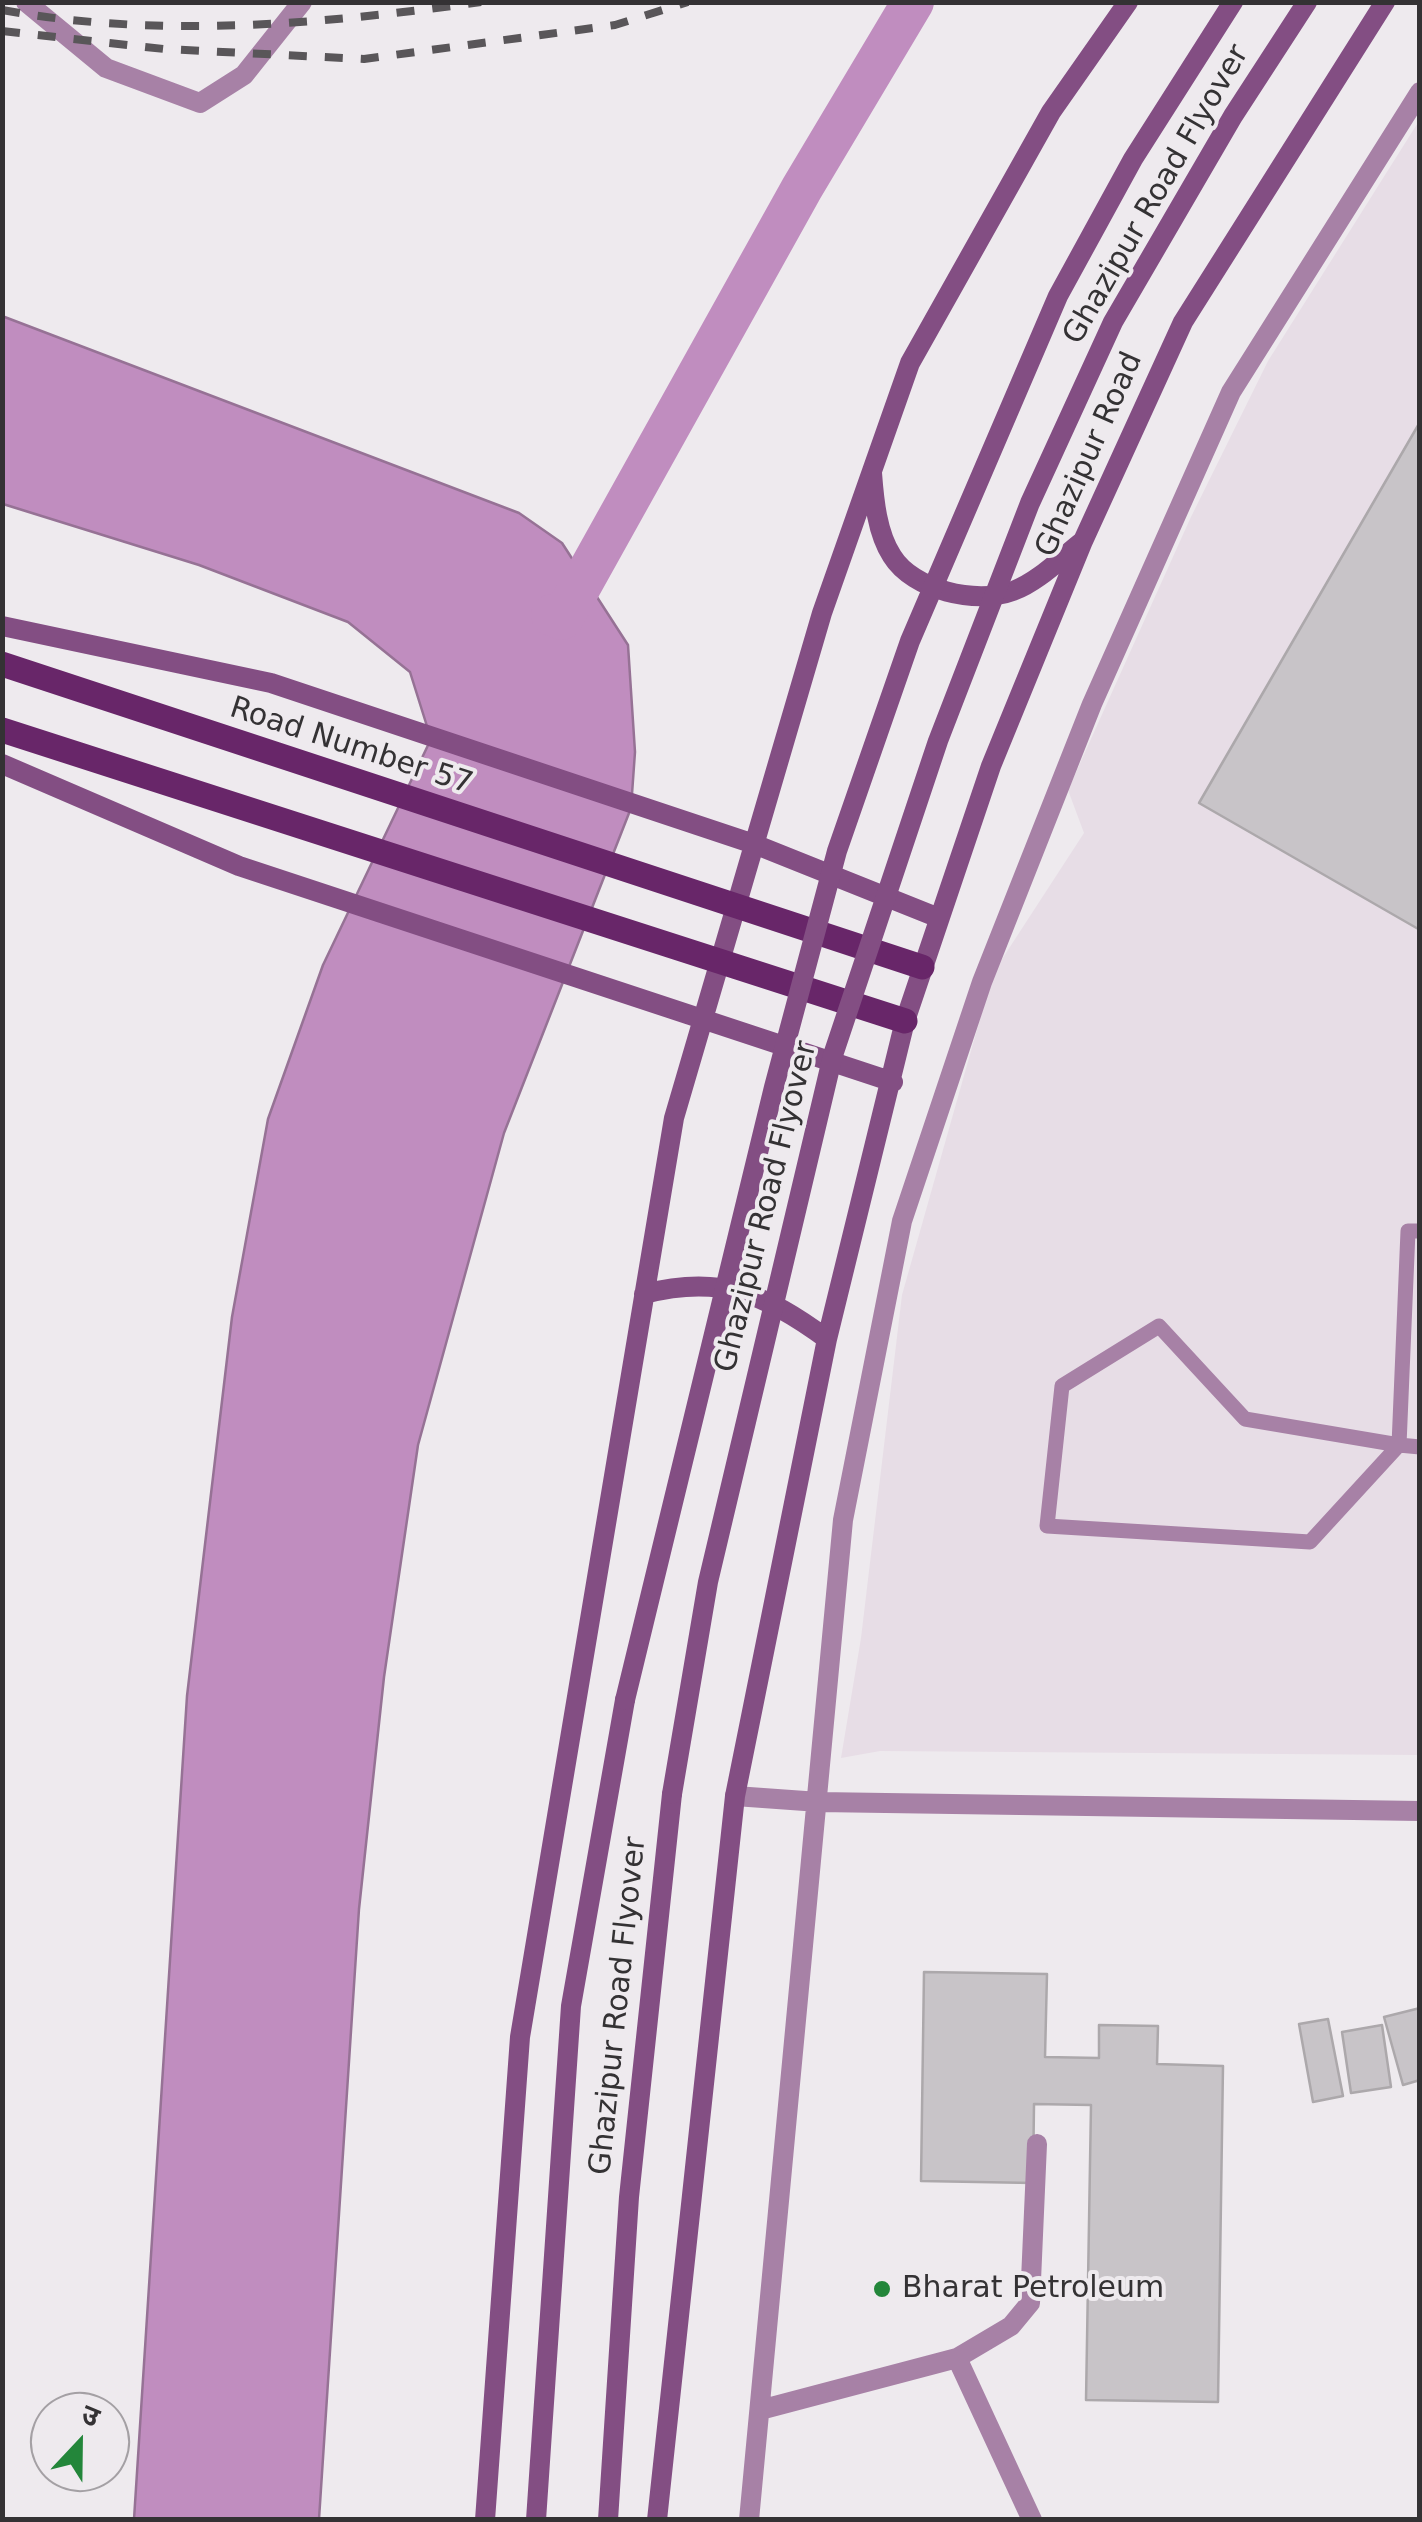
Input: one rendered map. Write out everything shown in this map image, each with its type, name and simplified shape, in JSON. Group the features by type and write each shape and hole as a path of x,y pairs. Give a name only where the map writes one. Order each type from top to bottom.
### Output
{"main road":[{"path":"486,2520 520,2037 674,1118 822,614 910,363 1050,112 1128,2"},
{"name":"Ghazipur Road Flyover","path":"536,2520 571,2006 625,1700 698,1386 838,850 910,640 1058,296 1133,159 1233,2"},
{"name":"Ghazipur Road Flyover","path":"608,2520 628,2215 672,1794 708,1582 832,1056 938,741 1030,503 1113,322 1233,116 1307,2"},
{"name":"Ghazipur Road","path":"656,2520 735,1796 828,1340 905,1021 991,766 1083,541 1183,322 1386,2"},
{"path":"872,466 879,520 894,560 913,576 956,594 983,597 1013,591 1083,541"},
{"path":"2,626 271,683 754,844 939,918"},
{"name":"Road Number 57","path":"2,664 678,890 922,966"},
{"path":"2,730 905,1021"},
{"path":"2,764 239,866 893,1082"},
{"path":"644,1294 682,1284 758,1296 828,1340"}],"street":[{"path":"26,2 106,68 200,103 244,75 302,2"},
{"path":"750,2520 844,1520 898,1240 982,982 1092,704 1231,392 1420,92"},
{"path":"735,1796 819,1802 1419,1814"},
{"path":"760,2410 957,2358 1011,2326 1030,2304 1037,2144"},
{"path":"957,2358 1032,2520"}],"lane":[{"path":"1420,1231 1408,1231 1399,1446 1310,1542 1047,1526 1062,1386 1160,1326 1245,1419 1399,1446 1420,1447"}],"shaded area":[{"path":"1419,121 1419,1755 880,1751 841,1758 861,1638 902,1295 993,973 1084,833 1068,790 1190,519 1268,361"},
{"path":"2,316 519,513 562,543 628,645 635,752 631,808 504,1133 418,1445 384,1677 359,1909 319,2519 134,2519 187,1696 232,1317 268,1119 323,965 431,739 410,672 348,622 199,565 3,504"}],"building":[{"path":"1420,422 1420,930 1199,803"},
{"path":"924,1972 1047,1974 1045,2057 1099,2058 1099,2025 1158,2026 1157,2064 1223,2066 1218,2402 1086,2400 1091,2105 1034,2104 1033,2183 921,2181"},
{"path":"1420,2008 1420,2080 1403,2085 1384,2017"},
{"path":"1328,2019 1343,2096 1313,2102 1299,2024"},
{"path":"1382,2025 1391,2087 1351,2093 1342,2032"}],"waterway":[{"path":"552,615 562,619 802,188 913,2"}],"railway":[{"path":"2,10 122,24 242,25 362,17 481,2"},
{"path":"2,31 164,49 364,59 615,25 688,2"}],"place":[{"name":"Bharat Petroleum","path":"882,2289"}]}
